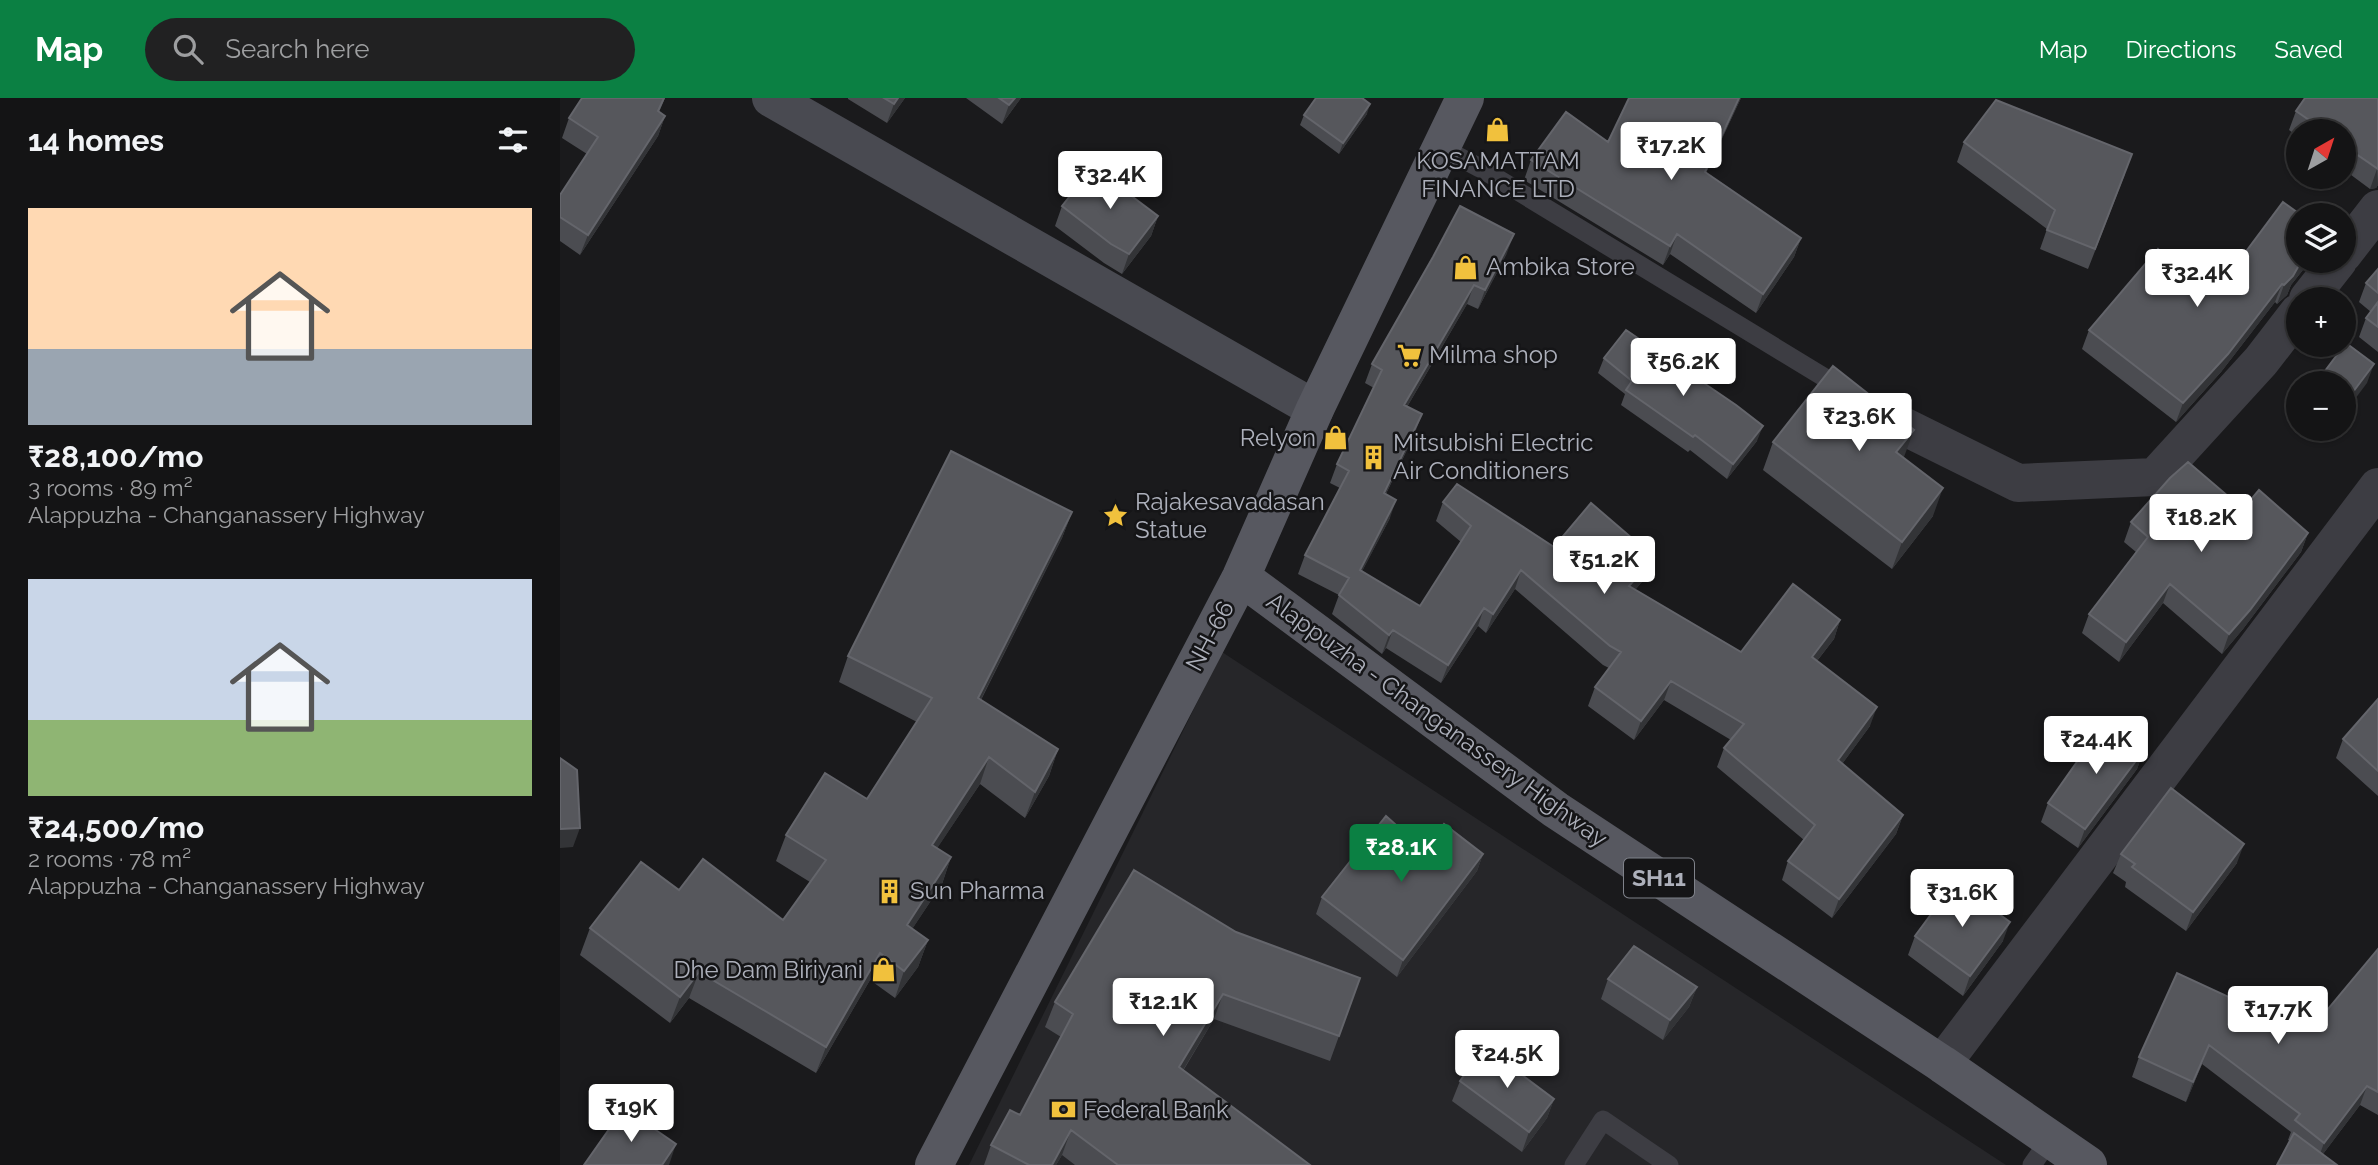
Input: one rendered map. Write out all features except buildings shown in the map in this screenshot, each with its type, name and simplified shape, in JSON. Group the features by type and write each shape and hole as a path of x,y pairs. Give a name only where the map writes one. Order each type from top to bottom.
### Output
{"main road":[{"name":"NH-66","path":"934,1165 1241,577 1315,410 1442,148 1461,99"},
{"name":"Alappuzha - Changanassery Highway","path":"1241,577 1556,810 1942,1065 2041,1152 2088,1165"}],"street":[{"path":"771,98 1315,410"},
{"path":"2356,237 2378,209"},
{"path":"2317,287 2329,273"},
{"path":"1893,420 2018,483 2155,477 2261,361 2286,329"},
{"path":"1942,1065 2378,487"}],"lane":[{"path":"1442,148 1480,168 1864,402"},
{"path":"1574,1165 1602,1120 1669,1165"}],"shaded area":[{"path":"1222,652 2006,1165 969,1165"}],"place":[{"name":"KOSAMATTAM FINANCE LTD","path":"1498,130"},
{"name":"Ambika Store","path":"1466,267"},
{"name":"Milma shop","path":"1409,355"},
{"name":"Relyon","path":"1336,438"},
{"name":"Mitsubishi Electric Air Conditioners","path":"1373,457"},
{"name":"Rajakesavadasan Statue","path":"1115,516"},
{"name":"Sun Pharma","path":"890,891"},
{"name":"Dhe Dam Biriyani","path":"883,970"},
{"name":"Federal Bank","path":"1063,1110"}]}
